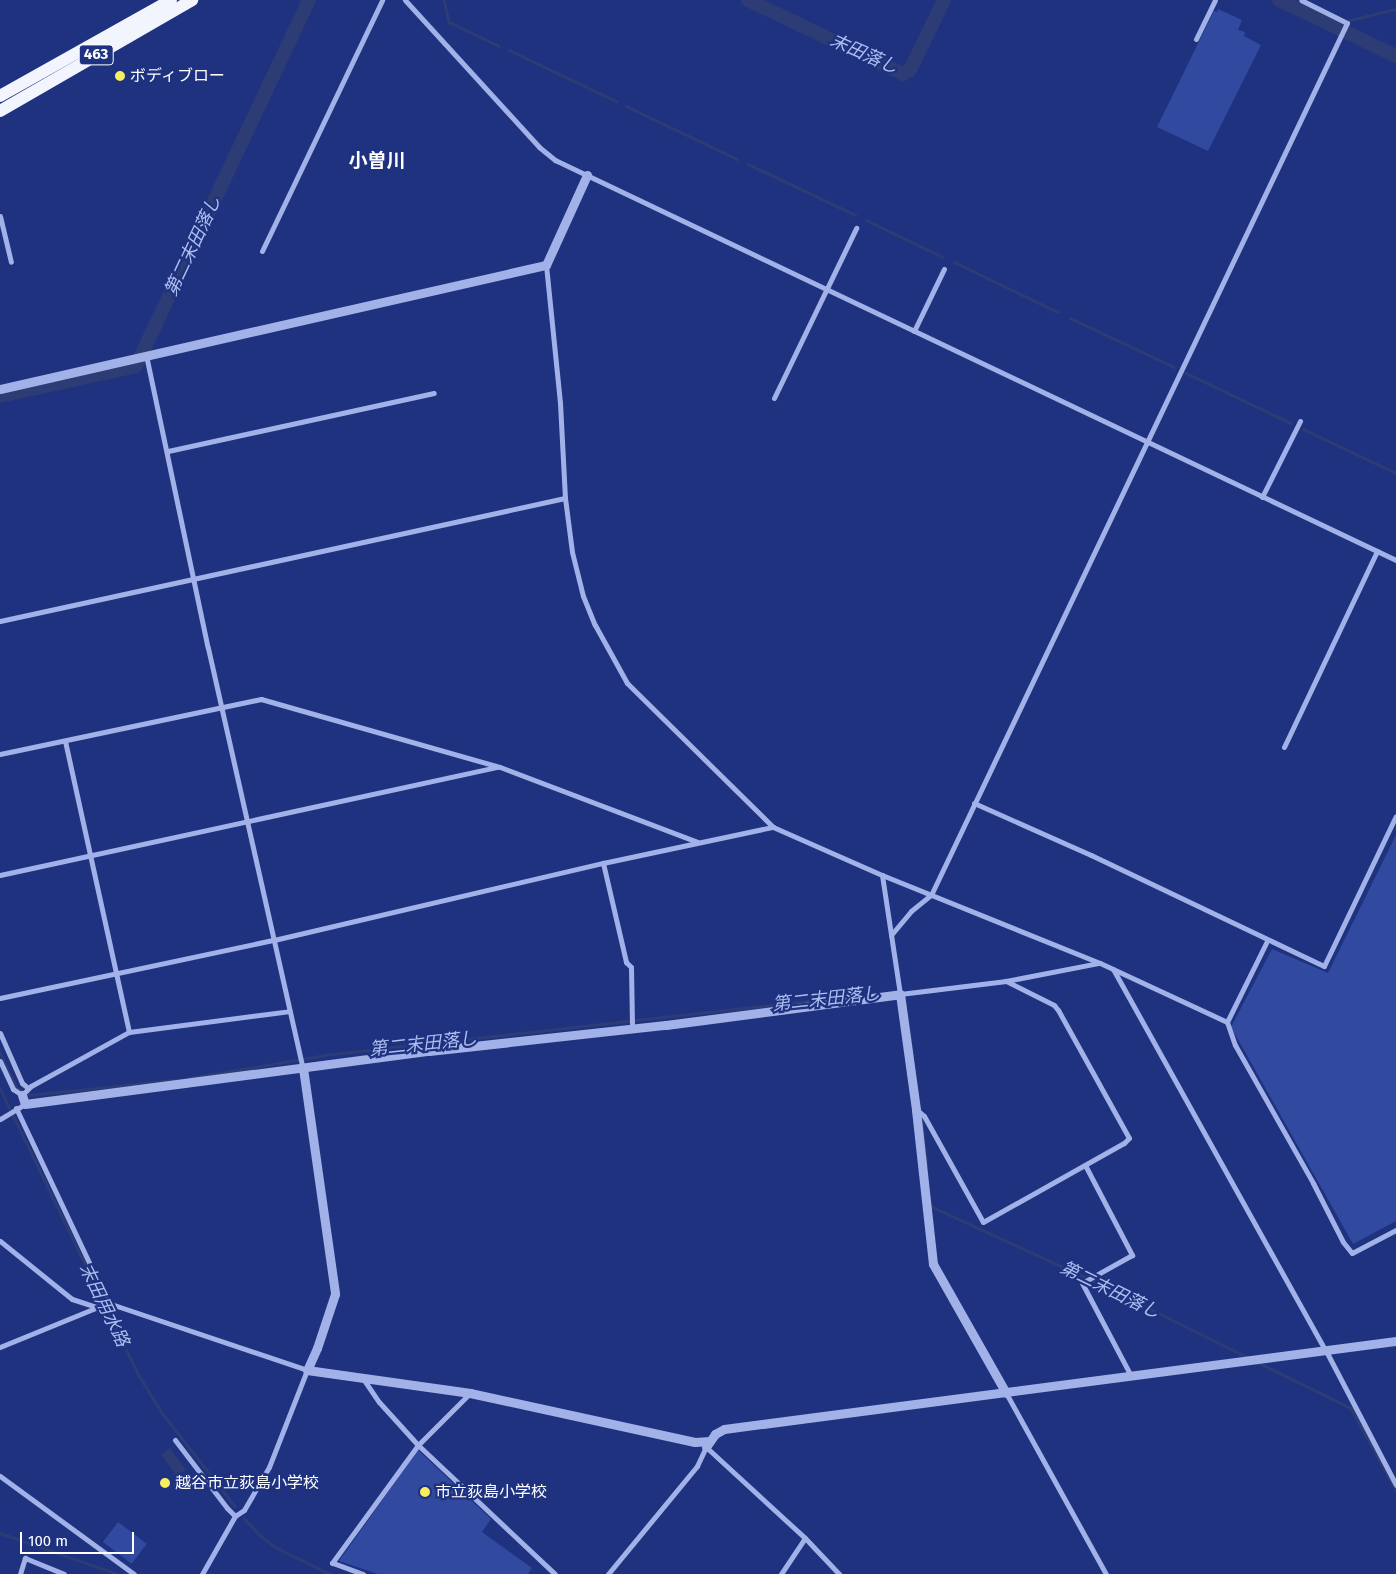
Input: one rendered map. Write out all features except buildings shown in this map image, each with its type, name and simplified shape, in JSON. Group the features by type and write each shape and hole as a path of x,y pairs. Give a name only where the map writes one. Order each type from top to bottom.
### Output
{"highway":[{"name":"463","path":"0,96 172,0"},
{"name":"463","path":"0,111 192,0"}],"street":[{"path":"262,251 382,0"},
{"path":"405,0 539,147 555,160 1396,560"},
{"path":"1196,40 1215,0"},
{"path":"891,935 911,911 931,895 1346,23 1301,0"},
{"path":"587,175 546,265 560,403 565,498 572,552 583,596 595,625 627,682 773,827 882,875 1100,963 1227,1022"},
{"path":"0,216 10,262"},
{"path":"774,398 856,228"},
{"path":"0,388 546,265"},
{"path":"914,331 944,269"},
{"path":"146,355 303,1068 335,1294 317,1348 306,1370 269,1467 244,1510 235,1516 202,1574"},
{"path":"168,451 434,393"},
{"path":"1262,497 1300,420"},
{"path":"0,621 565,498"},
{"path":"1284,747 1377,551"},
{"path":"0,754 261,699 500,767 697,843"},
{"path":"65,741 129,1032"},
{"path":"0,875 500,767"},
{"path":"974,803 1091,855 1324,966 1396,816"},
{"path":"0,998 115,972 274,940 603,863 773,827"},
{"path":"603,863 626,962 631,967 632,1028"},
{"path":"882,875 916,1110 934,1264 1106,1574"},
{"path":"1267,940 1227,1022 1235,1045 1313,1183 1343,1242 1352,1253 1396,1230"},
{"path":"0,1119 16,1108 26,1104 1006,981 1100,963"},
{"path":"1113,969 1326,1351 1396,1485"},
{"path":"916,1110 924,1116 983,1222 1124,1143 1129,1138 1058,1010 1054,1005 1006,981"},
{"path":"22,1095 28,1088 129,1032 290,1011"},
{"path":"0,1033 22,1083 28,1088"},
{"path":"0,1061 14,1089 22,1095 26,1104"},
{"path":"16,1108 108,1303"},
{"path":"1085,1165 1132,1255 1082,1282 1131,1376"},
{"path":"0,1241 72,1298 98,1307"},
{"path":"0,1347 108,1303 306,1370 470,1393 708,1444 805,1538 839,1574"},
{"path":"608,1574 697,1466 715,1434 724,1429 1396,1342"},
{"path":"362,1377 379,1402 418,1445 555,1574"},
{"path":"363,1574 332,1563 418,1445 470,1393"},
{"path":"175,1440 235,1516"},
{"path":"0,1476 134,1574"},
{"path":"781,1574 805,1538"},
{"path":"20,1574 25,1558 64,1574"}],"shaded area":[{"path":"1218,9 1242,20 1238,30 1245,32 1244,36 1261,45 1208,151 1157,127 1214,11 1217,12"},
{"path":"1396,835 1396,1221 1353,1244 1231,1027 1272,949 1328,973"},
{"path":"170,1448 186,1470 177,1476 161,1454"},
{"name":"市立荻島小学校","path":"418,1450 491,1519 482,1532 532,1568 528,1574 378,1574 339,1561"},
{"path":"118,1522 147,1544 132,1564 103,1542"}],"waterway":[{"name":"第二末田落し","path":"0,396 136,366 309,0"},
{"path":"444,0 449,22 499,46"},
{"name":"末田落し","path":"748,0 903,74 910,70 944,0"},
{"name":"末田落し","path":"1279,0 1396,56"},
{"path":"1346,21 1396,9"},
{"name":"末田落し","path":"1330,24 1341,22"},
{"path":"509,50 616,101"},
{"path":"626,106 737,159"},
{"path":"748,164 856,215"},
{"path":"866,220 943,257"},
{"path":"954,262 1058,312"},
{"path":"1070,318 1174,367"},
{"path":"1186,373 1291,423"},
{"path":"1303,429 1396,473"},
{"name":"第二末田落し","path":"904,995 913,1059"},
{"name":"第二末田落し","path":"189,1078 333,1054 851,996"},
{"name":"第二末田落し","path":"0,1052 17,1088 30,1095 176,1080"},
{"name":"末田用水路","path":"0,1088 138,1374 163,1414 235,1506"},
{"name":"第二末田落し","path":"921,1114 927,1166"},
{"name":"第二末田落し","path":"930,1206 1094,1281 1247,1357"},
{"name":"第二末田落し","path":"1257,1362 1351,1408 1396,1490"},
{"name":"末田用水路","path":"244,1518 261,1536 275,1547 330,1574"},
{"path":"0,1533 115,1573"}],"place":[{"name":"ボディブロー","path":"120,76"},
{"name":"越谷市立荻島小学校","path":"165,1483"},
{"name":"市立荻島小学校","path":"425,1492"}],"district":[{"name":"小曽川","path":"377,161"}]}
